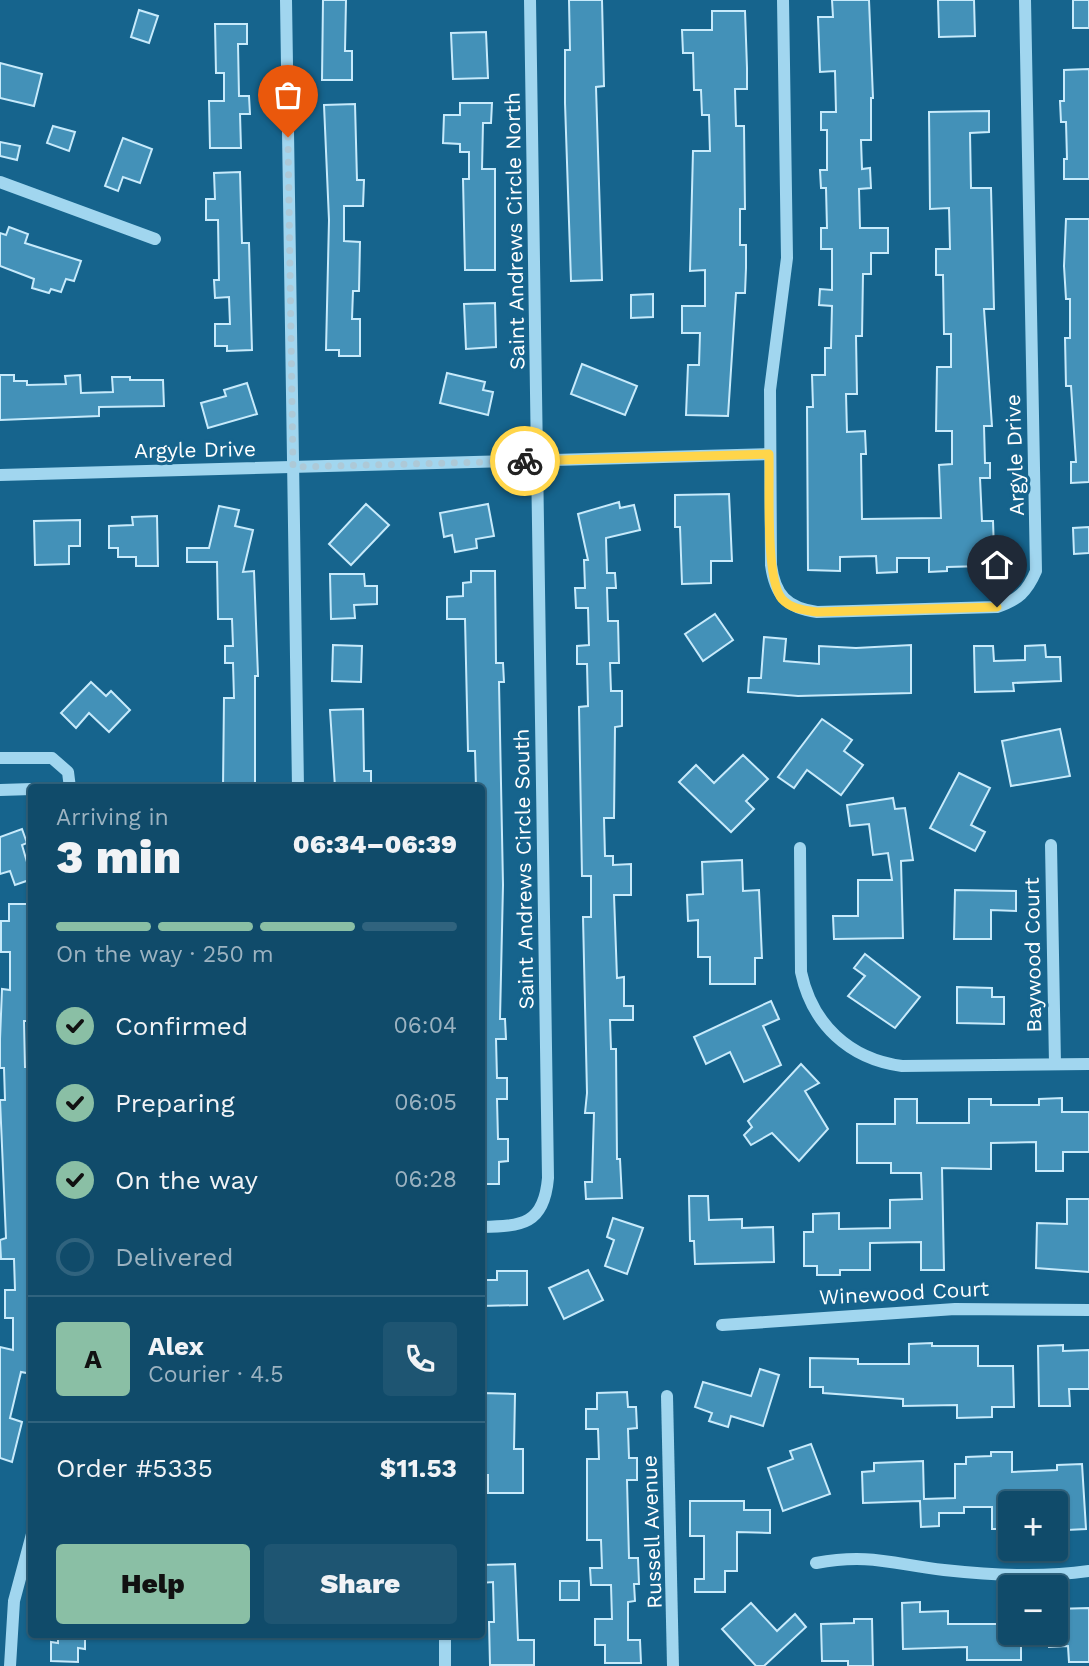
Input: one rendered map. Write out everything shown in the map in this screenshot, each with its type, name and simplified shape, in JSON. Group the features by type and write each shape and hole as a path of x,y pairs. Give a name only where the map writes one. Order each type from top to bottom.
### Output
{"street":[{"path":"286,0 298,784"},
{"name":"Saint Andrews Circle North","path":"530,0 538,461"},
{"name":"Argyle Drive","path":"783,0 787,258 773,354 769,454 773,584 783,600 798,610 997,607 1014,601 1029,589 1036,571 1038,553 1026,0"},
{"path":"0,182 155,239"},
{"name":"Argyle Drive","path":"0,475 769,454"},
{"name":"Saint Andrews Circle South","path":"485,1227 525,1224 547,1197 538,461"},
{"path":"0,758 52,758 68,772 70,784"},
{"path":"0,790 28,789"},
{"name":"Baywood Court","path":"1051,845 1055,1064"},
{"path":"800,848 800,972 804,989 822,1023 849,1048 884,1064 902,1066 1089,1064"},
{"name":"Winewood Court","path":"722,1325 929,1310 1089,1310"},
{"name":"Russell Avenue","path":"667,1396 673,1666"},
{"path":"10,1666 13,1601 28,1548"},
{"path":"816,1563 866,1557 941,1570 1002,1575 1089,1571"},
{"path":"445,1638 445,1666"}],"building":[{"path":"323,0 346,0 345,51 352,51 352,80 322,80"},
{"path":"569,0 602,0 604,86 596,87 602,280 571,281 565,103 565,50 570,50"},
{"path":"832,0 869,0 873,98 871,140 861,140 862,169 870,168 871,188 859,189 860,228 888,228 888,253 871,253 871,274 863,274 862,336 856,336 857,394 846,394 847,432 865,431 866,454 861,454 862,519 941,518 939,465 952,464 952,431 936,431 937,367 951,367 951,334 944,334 943,275 936,275 936,249 950,249 949,208 930,209 929,112 989,111 989,132 970,133 971,188 991,188 994,309 984,309 992,426 984,426 985,463 990,463 990,478 980,478 982,521 993,521 994,550 982,550 983,566 947,567 947,571 929,572 929,558 897,558 897,572 877,573 876,556 840,557 840,571 808,570 807,407 813,407 812,375 825,375 825,348 831,348 832,306 819,305 820,289 832,290 832,249 821,249 821,228 827,228 826,188 821,188 820,170 827,170 827,130 821,130 821,112 836,112 835,71 820,72 818,17 833,17"},
{"path":"938,0 974,0 975,36 939,37"},
{"path":"1073,0 1089,0 1089,28 1073,28"},
{"path":"139,10 158,16 149,43 131,37"},
{"path":"712,11 745,11 747,89 735,89 736,126 744,126 745,209 740,209 740,245 746,245 745,293 736,293 728,416 686,415 688,365 699,365 700,333 682,333 682,306 705,306 705,270 690,271 693,151 710,151 709,115 702,115 701,90 694,90 693,53 683,53 682,30 712,30"},
{"path":"215,24 247,24 247,44 238,44 239,96 249,96 250,114 240,114 241,148 210,148 209,101 224,101 224,73 216,73"},
{"path":"486,32 488,78 453,79 451,33"},
{"path":"0,63 42,74 34,106 0,98"},
{"path":"1089,69 1089,179 1064,179 1064,159 1067,159 1066,122 1061,122 1060,101 1064,101 1064,70"},
{"path":"460,103 492,103 491,123 483,123 482,169 495,169 495,270 465,270 463,179 469,179 469,152 460,152 460,144 443,143 444,115 460,115"},
{"path":"355,104 357,180 364,180 363,206 344,206 344,241 360,242 359,291 353,291 352,319 360,319 360,356 339,356 339,350 326,350 329,220 324,105"},
{"path":"53,126 75,132 69,151 47,143"},
{"path":"123,138 152,149 140,183 123,177 118,191 105,186"},
{"path":"0,142 20,146 17,160 0,156"},
{"path":"240,172 242,243 249,243 252,350 227,351 227,346 215,346 215,324 230,324 229,297 215,298 214,280 219,280 218,220 206,220 206,199 215,199 214,173"},
{"path":"1066,219 1089,219 1089,482 1071,483 1071,462 1076,462 1071,386 1066,386 1065,338 1070,338 1070,299 1066,299 1064,266"},
{"path":"9,227 28,234 25,243 81,261 74,281 66,279 61,292 51,289 49,293 32,288 34,279 0,266 0,233 6,235"},
{"path":"653,294 653,317 631,318 631,295"},
{"path":"495,303 496,347 466,349 464,304"},
{"path":"582,364 637,386 625,415 571,394"},
{"path":"447,373 485,382 483,390 493,392 488,415 440,403"},
{"path":"0,375 14,375 14,381 27,381 27,385 66,384 65,376 80,375 81,393 113,392 112,377 163,380 164,406 99,407 99,416 0,420"},
{"path":"247,383 257,414 208,428 201,403 226,396 224,390"},
{"path":"729,494 732,561 711,561 711,583 682,584 680,527 675,527 675,495"},
{"path":"619,502 620,508 634,505 640,530 606,538 607,573 615,573 616,588 607,588 608,621 618,621 619,663 610,663 611,691 622,691 622,726 615,727 614,818 604,818 605,856 613,856 613,865 631,864 631,895 614,895 617,978 624,977 624,1006 633,1006 633,1020 610,1020 611,1049 616,1049 617,1159 620,1159 622,1198 586,1199 585,1182 592,1182 594,1113 585,1113 587,1093 583,917 591,917 591,876 582,876 579,707 588,706 587,664 577,664 577,646 589,645 588,608 576,608 575,588 585,588 584,560 588,560 578,514"},
{"path":"366,504 389,525 351,565 329,544"},
{"path":"488,504 494,536 476,539 477,548 455,552 452,535 444,537 440,513"},
{"path":"219,506 239,510 235,526 253,530 243,572 254,571 258,676 255,676 255,784 223,784 224,698 234,698 233,663 225,663 225,646 233,646 232,619 218,619 217,562 187,562 187,548 209,548"},
{"path":"157,516 158,566 136,566 136,557 118,557 118,548 109,548 109,526 133,525 132,517"},
{"path":"80,520 80,546 69,546 69,564 35,565 34,521"},
{"path":"1089,527 1089,553 1074,554 1073,528"},
{"path":"471,571 495,571 496,663 503,663 504,682 499,682 503,885 500,1019 505,1019 506,1039 496,1039 497,1078 507,1078 507,1099 497,1099 498,1139 508,1139 508,1161 499,1162 499,1184 485,1184 485,784 476,784 475,751 468,751 465,619 447,619 447,597 463,596 463,583 471,582"},
{"path":"330,574 364,574 365,586 377,586 377,604 354,605 355,618 331,619"},
{"path":"715,614 733,640 703,661 685,634"},
{"path":"764,637 786,639 784,661 819,664 819,646 856,648 911,645 911,693 798,696 748,692 749,678 761,678"},
{"path":"333,645 362,646 361,682 332,681"},
{"path":"1045,645 1046,657 1060,657 1061,681 1013,683 1014,691 975,692 974,646 993,646 994,661 1025,660 1025,646"},
{"path":"91,682 106,696 111,691 130,710 109,732 89,713 76,728 61,713"},
{"path":"363,709 364,771 371,771 371,784 335,784 330,710"},
{"path":"822,719 852,740 844,751 863,765 841,795 807,770 794,788 778,777"},
{"path":"1060,729 1070,776 1011,786 1002,741"},
{"path":"743,755 768,779 746,801 754,809 731,832 679,782 696,765 714,783"},
{"path":"959,773 990,788 971,825 985,832 975,851 930,828"},
{"path":"893,798 895,809 905,808 913,860 901,861 903,938 834,939 833,916 858,916 858,880 892,880 888,853 873,855 869,824 850,826 847,805"},
{"path":"22,829 27,843 22,845 28,865 28,880 15,885 10,871 0,874 0,837"},
{"path":"742,860 743,891 759,890 762,958 755,958 755,984 710,984 710,957 698,957 698,920 688,921 687,895 703,894 702,862"},
{"path":"955,890 1016,891 1016,911 991,910 991,939 954,939"},
{"path":"9,904 28,904 28,1021 24,1021 25,1067 28,1067 28,1373 21,1372 10,1418 22,1422 12,1462 0,1458 0,1347 13,1350 13,1318 5,1318 5,1290 15,1290 14,1259 1,1259 0,1240 6,1238 0,1100 5,1100 4,1068 0,1068 2,989 10,990 10,952 1,952 1,921 9,921"},
{"path":"865,954 920,997 895,1028 848,996 865,976 854,968"},
{"path":"957,987 992,988 992,997 1004,997 1004,1024 957,1023"},
{"path":"771,1001 779,1019 763,1026 781,1065 744,1082 730,1052 706,1064 694,1037"},
{"path":"801,1064 819,1083 805,1091 828,1129 799,1161 772,1133 751,1145 744,1135 752,1127 748,1121"},
{"path":"1062,1098 1062,1112 1089,1112 1089,1152 1063,1152 1063,1171 1036,1171 1036,1142 991,1143 991,1169 942,1168 944,1270 921,1270 921,1242 870,1243 870,1270 840,1270 840,1275 817,1275 817,1266 804,1266 804,1232 813,1232 813,1214 839,1213 839,1229 890,1228 890,1200 922,1199 921,1173 891,1173 891,1163 857,1163 857,1124 895,1124 895,1099 917,1099 917,1123 969,1123 969,1099 991,1099 991,1105 1039,1105 1039,1099"},
{"path":"689,1196 708,1196 709,1220 742,1219 742,1228 773,1227 774,1262 695,1264 694,1241 690,1241"},
{"path":"1067,1199 1089,1199 1089,1272 1036,1268 1037,1223 1067,1224"},
{"path":"613,1218 643,1228 627,1274 605,1266 614,1240 607,1237"},
{"path":"588,1270 603,1300 564,1319 549,1288"},
{"path":"497,1271 527,1271 527,1305 485,1306 485,1280 497,1280"},
{"path":"932,1343 932,1346 978,1346 978,1366 1013,1366 1014,1407 992,1407 992,1417 957,1418 957,1405 903,1406 903,1399 823,1393 823,1387 810,1387 810,1358 858,1359 858,1364 909,1364 909,1344"},
{"path":"1063,1345 1063,1351 1089,1350 1089,1389 1069,1389 1070,1406 1039,1406 1038,1346"},
{"path":"760,1369 779,1375 763,1426 731,1416 728,1427 709,1421 712,1413 695,1407 703,1382 751,1396"},
{"path":"627,1392 628,1407 636,1407 637,1428 628,1429 629,1458 637,1458 637,1480 627,1480 629,1558 638,1558 639,1584 634,1584 635,1601 628,1602 628,1640 640,1640 641,1663 605,1663 605,1645 595,1645 595,1619 612,1619 611,1585 591,1585 590,1568 602,1568 601,1540 587,1540 587,1459 599,1459 598,1429 586,1429 586,1409 597,1409 597,1393"},
{"path":"485,1393 515,1394 514,1449 523,1449 523,1493 488,1493 488,1475 485,1475"},
{"path":"811,1444 830,1494 783,1511 768,1468 793,1459 790,1451"},
{"path":"991,1452 1012,1452 1012,1472 1057,1470 1057,1465 1082,1464 1086,1529 1068,1530 1068,1491 998,1491 998,1529 992,1529 992,1507 964,1507 964,1513 939,1513 939,1526 921,1527 920,1501 863,1503 862,1472 874,1471 874,1463 923,1461 924,1499 955,1498 955,1464 966,1464 966,1457 991,1456"},
{"path":"690,1501 744,1501 744,1510 770,1510 770,1533 737,1532 737,1571 725,1571 725,1592 695,1592 695,1579 704,1579 704,1536 690,1536"},
{"path":"515,1564 518,1640 534,1640 534,1665 490,1665 489,1622 494,1622 493,1582 485,1583 485,1565"},
{"path":"560,1581 579,1581 579,1600 560,1600"},
{"path":"920,1602 920,1612 948,1611 948,1624 998,1624 998,1645 1021,1645 1021,1660 967,1660 967,1647 903,1649 902,1603"},
{"path":"751,1603 777,1631 795,1614 806,1627 764,1666 756,1666 722,1629"},
{"path":"1089,1608 1089,1662 1069,1662 1068,1646 1049,1647 1068,1645 1068,1609"},
{"path":"854,1619 872,1619 873,1666 848,1666 848,1661 822,1661 821,1624 854,1623"},
{"path":"58,1638 85,1638 85,1649 78,1648 78,1662 51,1661 51,1642 58,1643"}],"way so far":[{"path":"288,137 293,467 525,461"}],"route":[{"path":"525,461 769,454 771,565 773,584 783,600 798,610 817,612 997,607"}]}
